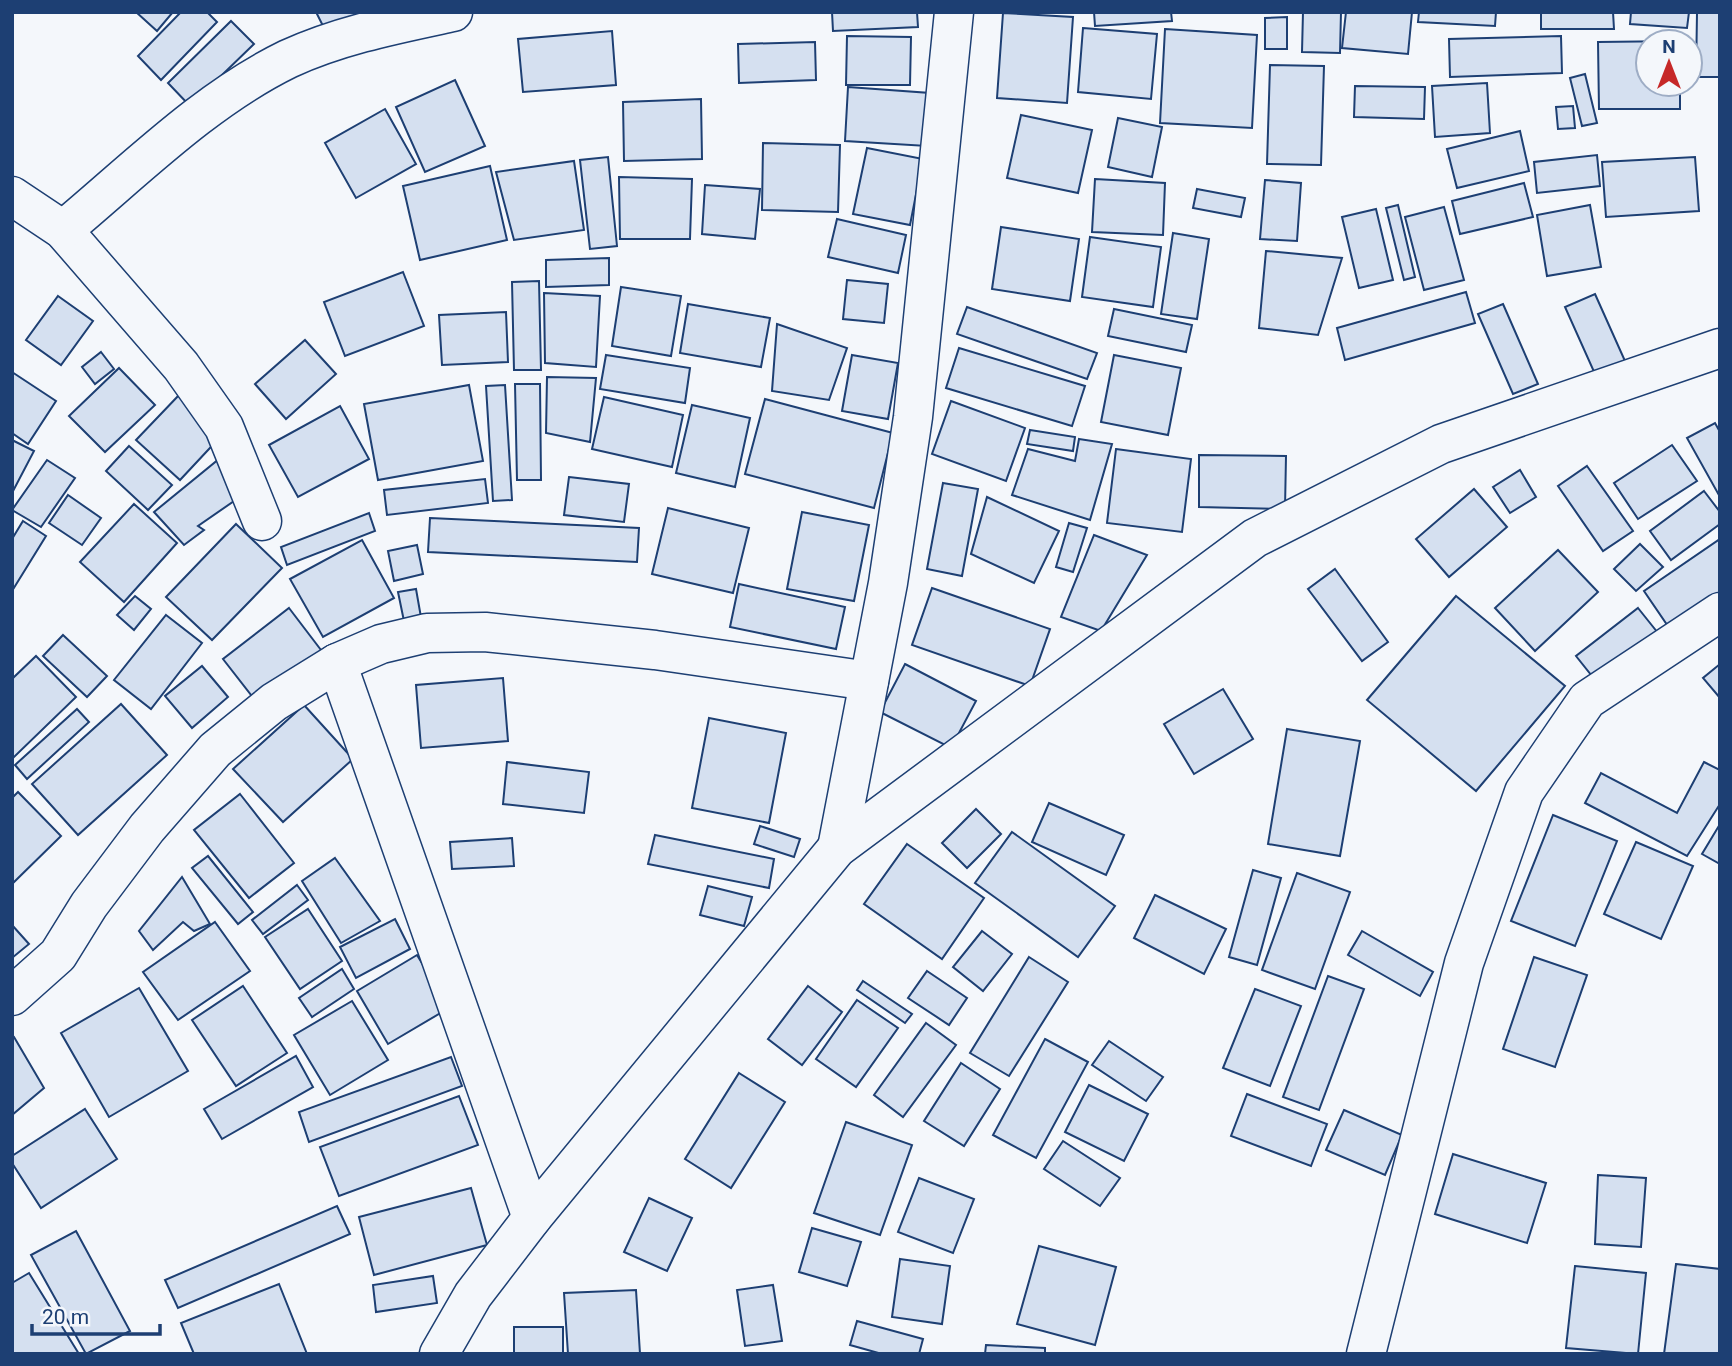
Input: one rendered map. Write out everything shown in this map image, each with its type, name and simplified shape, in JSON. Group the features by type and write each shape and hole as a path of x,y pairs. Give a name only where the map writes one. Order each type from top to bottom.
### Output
{"street":[{"path":"63,230 218,101 289,59 369,30 453,12"},
{"path":"838,848 888,583 913,417 954,12"},
{"path":"12,196 63,230 181,366 224,427 262,521"},
{"path":"439,1354 474,1295 532,1218 838,848 1255,538 1441,444 1720,348"},
{"path":"1366,1354 1464,963 1524,792 1587,699 1720,612"},
{"path":"12,996 58,955 89,905 147,828 215,750 274,702 337,663 381,644 427,633 485,632 655,650 869,681"},
{"path":"337,663 532,1218"}],"building":[{"path":"136,12 173,12 157,31"},
{"path":"181,12 207,12 217,22 161,80 138,56"},
{"path":"316,12 374,12 328,36"},
{"path":"832,12 917,12 918,27 833,31"},
{"path":"1094,12 1171,12 1172,21 1095,26"},
{"path":"1303,12 1341,12 1340,53 1302,52"},
{"path":"1346,12 1412,12 1408,54 1342,48"},
{"path":"1419,12 1496,12 1495,26 1418,22"},
{"path":"1541,12 1613,12 1614,29 1541,29"},
{"path":"1631,12 1689,12 1687,28 1630,24"},
{"path":"1003,13 1073,17 1067,103 997,98"},
{"path":"1697,13 1720,13 1720,77 1704,77 1704,28 1697,28"},
{"path":"1287,17 1287,49 1265,49 1265,18"},
{"path":"231,21 254,44 190,106 168,83"},
{"path":"1083,28 1157,34 1151,99 1078,92"},
{"path":"1165,29 1257,35 1252,128 1160,123"},
{"path":"612,31 616,85 523,92 518,39"},
{"path":"847,36 911,37 910,85 846,85"},
{"path":"1561,36 1562,73 1450,77 1449,39"},
{"path":"815,42 816,80 739,83 738,44"},
{"path":"1598,42 1634,42 1634,98 1680,98 1680,109 1599,109"},
{"path":"1270,65 1324,66 1321,165 1267,164"},
{"path":"1585,74 1597,123 1582,126 1570,78"},
{"path":"455,80 485,146 425,172 396,107"},
{"path":"1487,83 1490,133 1435,137 1432,86"},
{"path":"1355,86 1425,87 1424,119 1354,117"},
{"path":"848,87 930,93 927,146 845,141"},
{"path":"701,99 702,159 624,161 623,102"},
{"path":"1573,106 1575,128 1558,129 1556,107"},
{"path":"385,109 416,164 356,198 325,143"},
{"path":"1021,115 1092,130 1078,193 1007,178"},
{"path":"1118,118 1162,127 1152,177 1108,167"},
{"path":"1520,131 1529,171 1457,188 1447,149"},
{"path":"763,143 840,145 838,212 762,210"},
{"path":"867,148 923,159 910,225 853,214"},
{"path":"1597,155 1600,186 1537,193 1534,162"},
{"path":"608,157 617,246 590,249 580,160"},
{"path":"1695,157 1699,211 1606,217 1602,162"},
{"path":"574,161 584,230 514,240 496,172"},
{"path":"490,166 507,240 420,260 403,186"},
{"path":"619,177 692,179 690,239 620,239"},
{"path":"1095,179 1165,183 1163,235 1092,232"},
{"path":"1265,180 1301,183 1297,241 1260,239"},
{"path":"1524,183 1533,217 1460,234 1452,201"},
{"path":"705,185 760,189 755,239 702,234"},
{"path":"1197,189 1245,198 1241,217 1193,208"},
{"path":"1398,205 1415,277 1404,280 1386,208"},
{"path":"1590,205 1601,267 1547,276 1537,215"},
{"path":"1444,207 1464,280 1424,290 1405,217"},
{"path":"1376,209 1393,280 1359,288 1342,217"},
{"path":"837,219 906,235 898,273 828,257"},
{"path":"1001,227 1079,239 1070,301 992,289"},
{"path":"1173,233 1209,239 1197,319 1161,314"},
{"path":"1090,237 1161,247 1153,307 1082,297"},
{"path":"1266,251 1342,258 1318,335 1259,328"},
{"path":"609,258 609,285 546,287 546,260"},
{"path":"403,272 424,326 345,356 324,302"},
{"path":"847,280 888,284 884,323 843,319"},
{"path":"539,281 541,370 514,370 512,282"},
{"path":"621,287 681,296 671,356 612,346"},
{"path":"1466,292 1475,323 1345,360 1337,328"},
{"path":"544,293 600,296 596,367 545,363"},
{"path":"1595,294 1625,361 1595,374 1565,307"},
{"path":"58,296 93,321 61,365 26,340"},
{"path":"688,304 770,318 761,367 680,353"},
{"path":"1503,304 1538,384 1513,394 1478,314"},
{"path":"967,307 1097,353 1087,379 957,334"},
{"path":"1114,309 1192,325 1186,352 1108,336"},
{"path":"506,312 508,362 442,365 439,315"},
{"path":"777,324 847,348 829,400 772,391"},
{"path":"305,340 336,374 286,419 255,384"},
{"path":"959,348 1085,386 1072,426 946,388"},
{"path":"101,352 114,369 95,384 82,367"},
{"path":"606,355 690,368 685,403 600,389"},
{"path":"852,355 898,363 888,419 842,411"},
{"path":"1114,355 1181,368 1168,435 1101,422"},
{"path":"119,368 155,405 105,452 69,416"},
{"path":"12,372 56,401 28,444 12,433"},
{"path":"547,377 596,378 590,442 546,433"},
{"path":"515,384 540,384 541,480 517,480"},
{"path":"469,385 483,461 378,480 364,404"},
{"path":"505,385 512,500 493,501 486,386"},
{"path":"180,394 223,434 180,480 136,440"},
{"path":"604,397 683,415 672,467 592,449"},
{"path":"765,399 893,433 874,508 745,474"},
{"path":"951,401 1025,428 1006,481 932,454"},
{"path":"692,405 750,418 735,487 676,473"},
{"path":"340,406 369,459 298,497 269,445"},
{"path":"1715,423 1720,432 1720,497 1687,438"},
{"path":"1030,430 1075,437 1073,451 1027,444"},
{"path":"1079,439 1112,444 1090,520 1012,495 1028,449 1075,461"},
{"path":"12,440 34,451 12,493"},
{"path":"1672,445 1697,481 1638,519 1614,483"},
{"path":"129,446 172,485 148,510 106,471"},
{"path":"1116,449 1191,459 1182,532 1107,523"},
{"path":"1199,455 1286,456 1285,509 1199,507"},
{"path":"219,459 247,492 198,526 204,530 184,545 154,512"},
{"path":"47,460 75,478 41,527 12,510"},
{"path":"1587,466 1633,531 1603,551 1558,486"},
{"path":"1520,470 1536,497 1510,513 1493,487"},
{"path":"569,477 629,484 624,522 564,515"},
{"path":"485,479 488,503 387,515 384,490"},
{"path":"943,483 978,489 962,576 927,569"},
{"path":"1474,489 1507,527 1449,577 1416,539"},
{"path":"1704,491 1720,512 1720,524 1671,560 1650,531"},
{"path":"68,495 101,518 82,545 49,523"},
{"path":"987,497 1059,531 1034,583 971,554"},
{"path":"134,504 177,543 124,602 80,562"},
{"path":"668,508 749,528 733,593 652,574"},
{"path":"802,512 869,525 854,601 787,589"},
{"path":"369,513 375,531 287,565 281,547"},
{"path":"430,518 639,528 637,562 428,552"},
{"path":"23,521 46,536 12,591 12,539"},
{"path":"1069,523 1087,528 1073,572 1056,567"},
{"path":"236,524 282,568 212,640 166,597"},
{"path":"1094,535 1147,555 1101,631 1061,617"},
{"path":"1720,539 1720,599 1672,632 1644,591"},
{"path":"362,540 394,598 323,637 290,579"},
{"path":"1640,544 1663,567 1636,591 1614,569"},
{"path":"417,545 423,574 394,581 388,551"},
{"path":"1558,550 1598,592 1535,651 1495,608"},
{"path":"1335,569 1388,642 1362,661 1308,589"},
{"path":"739,584 845,607 836,649 730,627"},
{"path":"932,588 1050,629 1030,686 912,645"},
{"path":"416,589 422,623 405,626 398,592"},
{"path":"135,596 151,609 134,630 117,615"},
{"path":"1456,596 1565,686 1476,791 1367,700"},
{"path":"289,608 324,654 258,704 223,659"},
{"path":"1638,608 1658,633 1596,681 1576,656"},
{"path":"166,615 202,643 151,709 114,680"},
{"path":"63,635 107,676 87,697 43,656"},
{"path":"36,656 76,697 13,758 12,679"},
{"path":"905,664 976,701 951,748 880,712"},
{"path":"1720,664 1720,698 1703,678"},
{"path":"202,666 228,697 192,728 165,696"},
{"path":"503,678 508,741 421,748 416,685"},
{"path":"1223,689 1253,739 1194,774 1164,724"},
{"path":"121,704 167,755 78,835 32,784"},
{"path":"304,705 353,759 283,822 233,769"},
{"path":"77,709 89,722 27,779 15,765"},
{"path":"709,718 786,733 769,823 692,808"},
{"path":"1287,729 1360,741 1340,856 1268,844"},
{"path":"507,762 589,772 584,813 503,804"},
{"path":"1704,762 1720,770 1720,804 1687,856 1585,803 1601,773 1677,813"},
{"path":"18,792 61,836 12,884 12,798"},
{"path":"240,794 294,863 249,898 194,830"},
{"path":"1049,803 1124,835 1106,875 1032,842"},
{"path":"976,809 1001,834 967,868 942,843"},
{"path":"1553,815 1617,841 1575,946 1511,921"},
{"path":"1720,824 1720,864 1702,854"},
{"path":"760,826 800,839 794,857 754,844"},
{"path":"1012,832 1115,906 1078,957 975,883"},
{"path":"655,835 774,859 769,888 648,864"},
{"path":"512,838 514,866 452,869 450,842"},
{"path":"1636,842 1693,866 1661,939 1604,914"},
{"path":"907,844 984,898 942,959 864,904"},
{"path":"208,856 253,912 238,924 192,868"},
{"path":"335,858 380,921 341,943 302,881"},
{"path":"1253,870 1281,878 1257,965 1229,957"},
{"path":"1297,873 1350,892 1315,989 1262,970"},
{"path":"182,877 210,924 194,931 183,922 153,950 139,931"},
{"path":"297,885 308,900 263,934 252,920"},
{"path":"708,886 752,897 744,926 700,915"},
{"path":"1155,895 1226,929 1204,974 1134,938"},
{"path":"308,909 342,961 300,989 265,937"},
{"path":"395,919 410,949 356,978 340,947"},
{"path":"215,922 250,971 178,1020 143,972"},
{"path":"12,925 29,944 12,958"},
{"path":"982,931 1012,954 983,991 953,967"},
{"path":"1362,931 1433,972 1420,996 1348,955"},
{"path":"417,955 449,1008 388,1044 357,991"},
{"path":"1029,957 1068,982 1009,1076 970,1053"},
{"path":"1534,957 1587,975 1555,1067 1503,1049"},
{"path":"342,969 354,989 312,1017 299,998"},
{"path":"927,971 967,998 949,1025 908,998"},
{"path":"1328,976 1364,989 1319,1110 1283,1097"},
{"path":"863,981 912,1014 905,1023 857,990"},
{"path":"243,986 287,1053 236,1086 192,1020"},
{"path":"808,986 842,1012 802,1065 768,1039"},
{"path":"139,988 188,1071 109,1117 61,1033"},
{"path":"1255,989 1301,1006 1270,1086 1223,1068"},
{"path":"857,1000 898,1028 856,1087 816,1059"},
{"path":"352,1001 388,1060 330,1095 294,1035"},
{"path":"926,1023 956,1045 903,1117 874,1095"},
{"path":"14,1037 44,1088 12,1115 12,1038"},
{"path":"1045,1039 1088,1062 1036,1158 993,1135"},
{"path":"1109,1041 1163,1077 1146,1101 1092,1065"},
{"path":"296,1056 313,1087 222,1139 204,1109"},
{"path":"451,1057 462,1086 309,1142 299,1112"},
{"path":"961,1063 1000,1089 964,1146 924,1121"},
{"path":"739,1073 785,1102 731,1188 685,1159"},
{"path":"1089,1085 1148,1114 1124,1161 1065,1132"},
{"path":"1247,1094 1327,1124 1311,1166 1231,1136"},
{"path":"459,1096 478,1145 339,1196 320,1147"},
{"path":"85,1109 117,1159 41,1208 12,1163 12,1156"},
{"path":"1344,1110 1402,1135 1385,1175 1326,1150"},
{"path":"846,1122 912,1145 880,1235 814,1213"},
{"path":"1063,1141 1120,1178 1100,1206 1044,1169"},
{"path":"1453,1154 1546,1183 1527,1243 1435,1214"},
{"path":"1598,1175 1646,1178 1641,1247 1595,1244"},
{"path":"919,1178 974,1199 953,1253 898,1232"},
{"path":"471,1188 487,1245 374,1275 359,1217"},
{"path":"649,1198 692,1218 667,1271 624,1252"},
{"path":"337,1206 350,1234 178,1308 165,1280"},
{"path":"812,1228 861,1242 847,1286 799,1272"},
{"path":"76,1231 130,1331 86,1354 31,1255"},
{"path":"1039,1246 1116,1267 1095,1345 1017,1324"},
{"path":"900,1259 950,1266 942,1324 892,1317"},
{"path":"1676,1264 1720,1269 1720,1354 1664,1354"},
{"path":"1575,1266 1646,1273 1638,1354 1566,1348"},
{"path":"29,1273 79,1354 12,1354 12,1283"},
{"path":"433,1276 437,1303 376,1312 373,1285"},
{"path":"279,1284 307,1354 194,1354 181,1323"},
{"path":"773,1285 782,1341 745,1346 737,1290"},
{"path":"636,1290 640,1354 568,1354 564,1293"},
{"path":"857,1321 923,1339 919,1354 882,1354 850,1345"},
{"path":"514,1327 563,1327 563,1354 514,1354"},
{"path":"986,1345 1045,1348 1045,1354 985,1354"}]}
